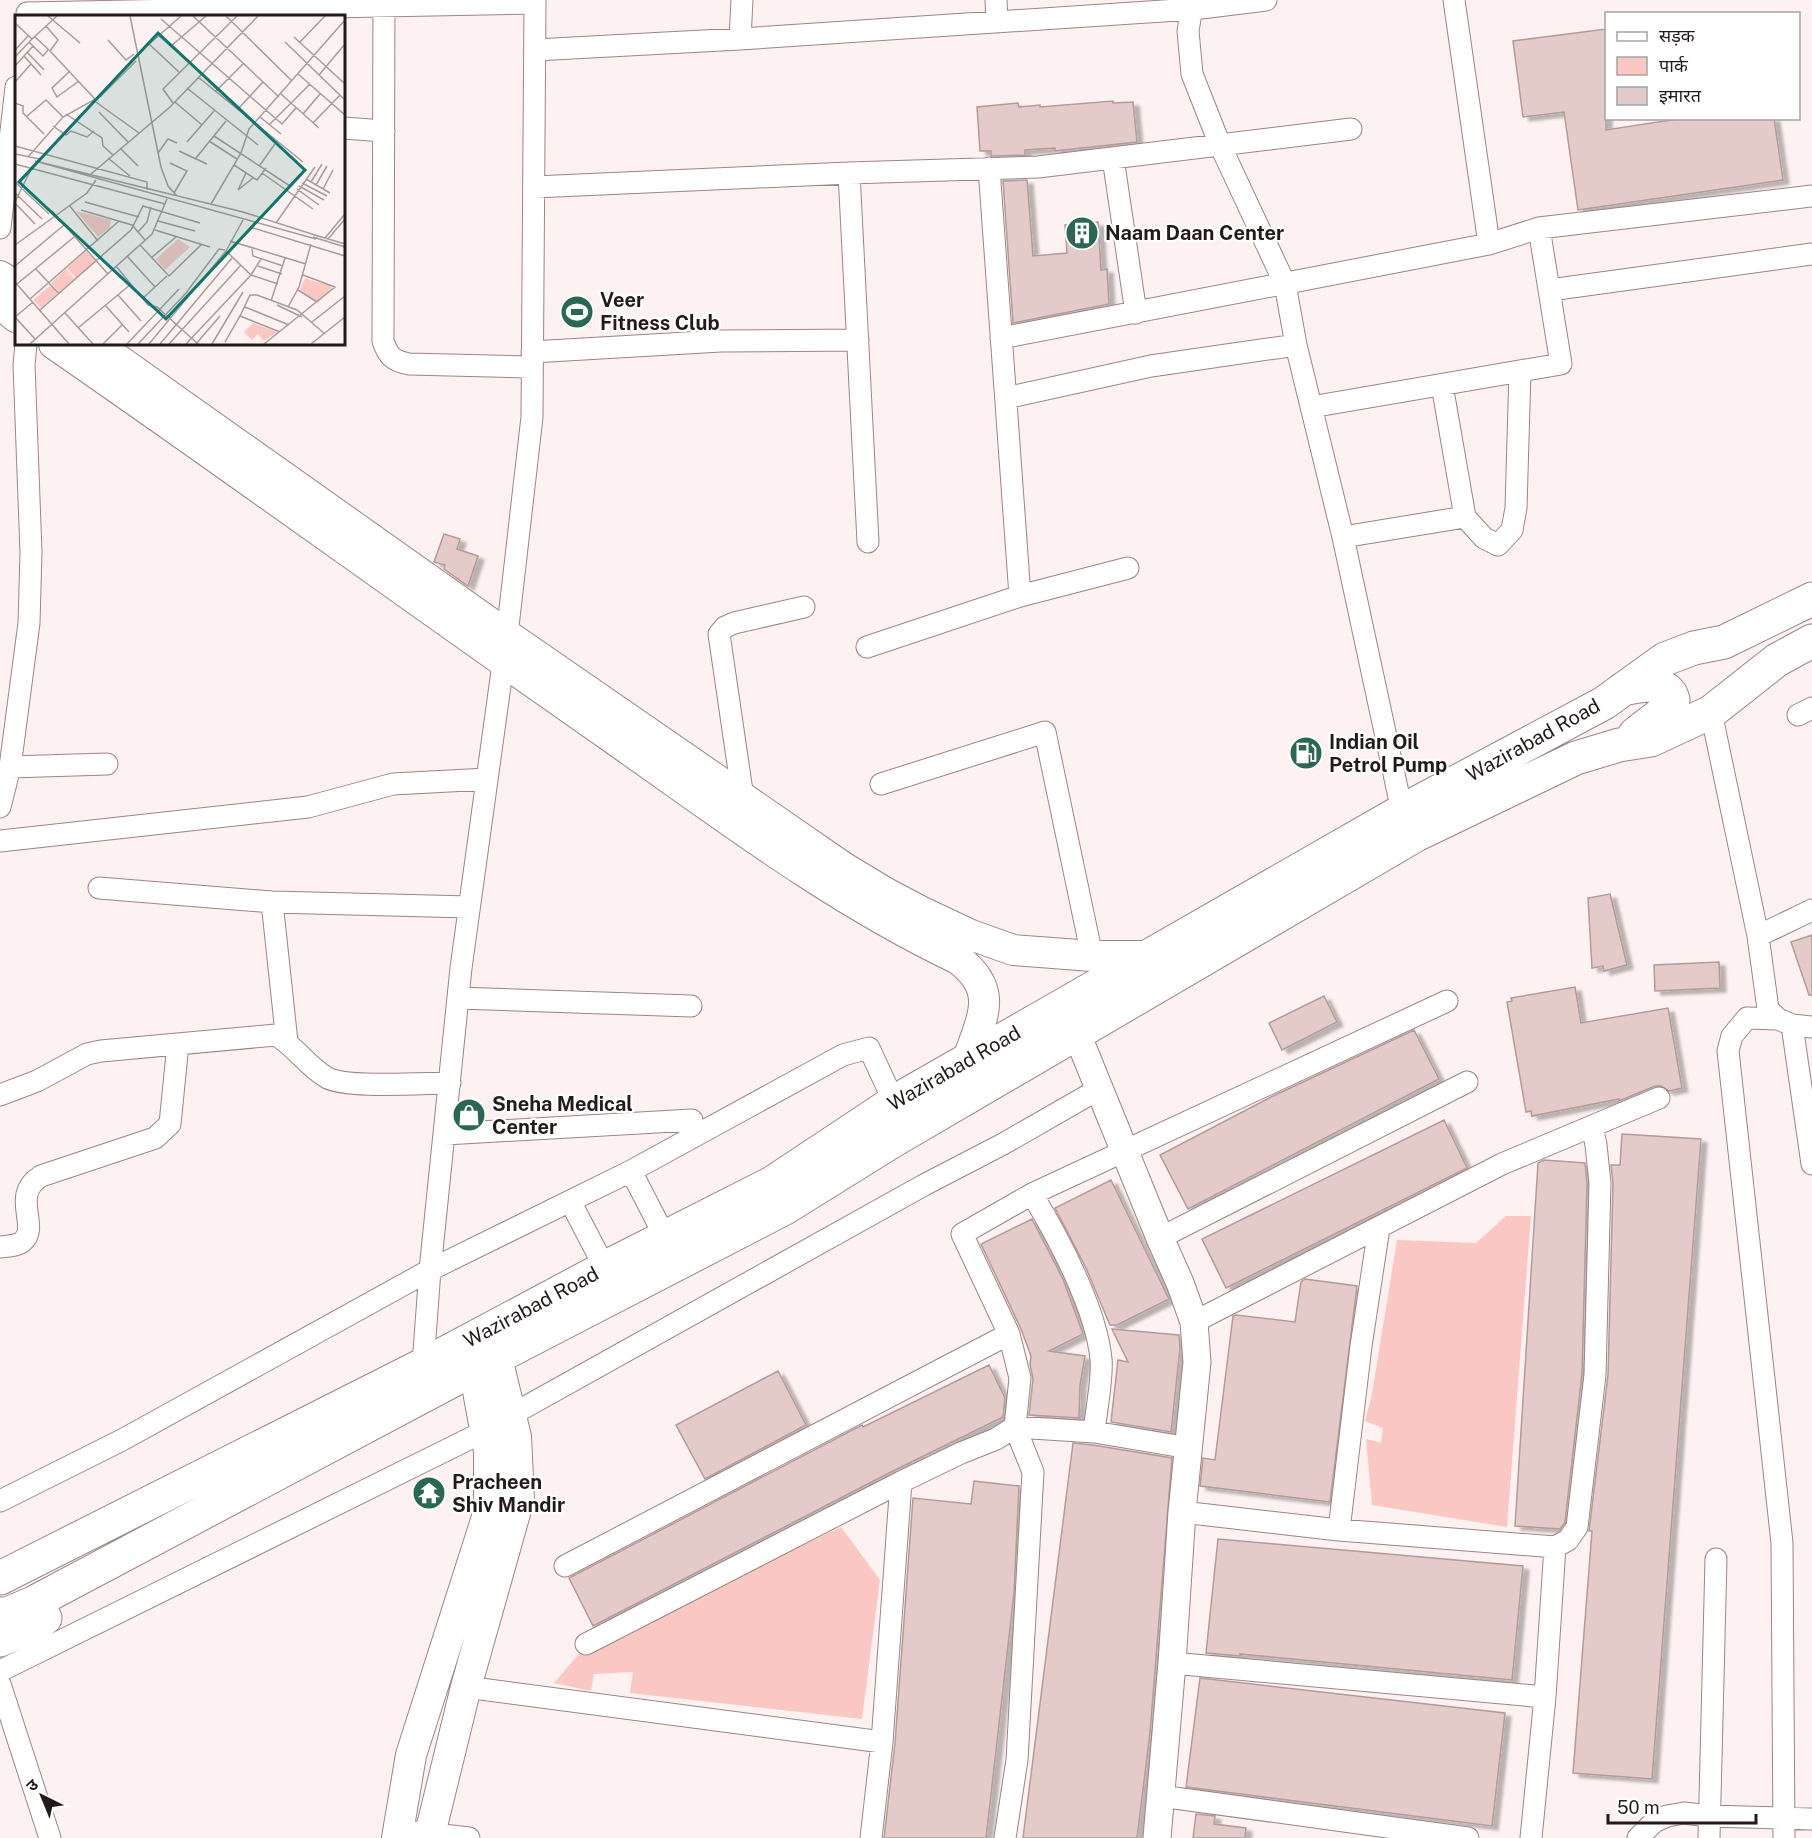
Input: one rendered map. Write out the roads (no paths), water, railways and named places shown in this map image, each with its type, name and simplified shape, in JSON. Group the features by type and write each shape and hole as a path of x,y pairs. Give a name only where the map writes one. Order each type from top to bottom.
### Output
{"highway":[{"name":"Wazirabad Road","path":"0,1578 423,1365 605,1268 772,1183 894,1102 1402,811 1604,702 1665,659 1694,648 1724,642 1812,599"},
{"name":"Wazirabad Road","path":"0,1614 7,1614 33,1603 486,1363 785,1208 891,1142 1416,835 1576,758 1619,745 1652,740 1711,712 1777,660 1812,641"},
{"path":"1619,745 1666,710 1673,700 1666,689 1650,684 1623,689"},
{"name":"Wazirabad Road","path":"0,1558 15,1550 92,1533"},
{"name":"Wazirabad Road","path":"0,1640 36,1625 110,1562"}],"main road":[{"path":"5,287 15,314"},
{"path":"56,345 286,492"},
{"path":"97,345 286,492 505,648 749,834 875,917 958,959 969,968 984,993 985,1010 968,1059"},
{"path":"505,648 743,798 868,883 971,935 1013,950 1092,956 1149,956"},
{"path":"430,1836 466,1687 519,1499 516,1437 511,1415 486,1363"},
{"path":"398,1834 411,1755 489,1510 489,1451 485,1431 486,1363"}],"street":[{"path":"740,39 742,0"},
{"path":"996,0 997,22"},
{"path":"535,50 997,22 1266,0"},
{"path":"1454,0 1489,244"},
{"path":"27,10 535,1 532,417 505,648 458,998 430,1270 423,1365"},
{"path":"384,3 383,341 388,354 397,362 409,364 532,360 720,341 858,340"},
{"path":"1193,5 1188,31 1192,74 1220,145 1285,285 1296,345 1344,537 1402,811"},
{"path":"0,228 15,102"},
{"path":"345,128 384,131"},
{"path":"534,187 1038,167 1351,129"},
{"path":"1113,158 1136,314"},
{"path":"989,168 1020,596"},
{"path":"849,173 868,542"},
{"path":"1001,339 1489,244 1539,228 1812,196"},
{"path":"1311,407 1561,364 1539,228"},
{"path":"1550,291 1812,254"},
{"path":"0,807 10,767 25,657 30,595 31,552 24,365 26,345"},
{"path":"1006,398 1150,366 1296,345"},
{"path":"1442,384 1465,517 1484,538 1498,545 1512,530 1516,508 1520,371"},
{"path":"1344,537 1465,517"},
{"path":"867,647 1020,596 1128,568"},
{"path":"743,798 719,634 725,627 734,623 804,608"},
{"path":"1711,712 1758,936 1768,1009 1794,1024"},
{"path":"881,784 1045,732 1092,956"},
{"path":"10,767 107,764"},
{"path":"0,841 308,807 393,784 487,779"},
{"path":"99,888 272,902 469,907"},
{"path":"272,902 287,1042"},
{"path":"1758,936 1812,910"},
{"path":"458,998 691,1006"},
{"path":"1005,1838 1017,1760 1033,1472 1015,1427 1020,1378 1009,1334 962,1234 1032,1194 1447,1001"},
{"path":"1784,1828 1782,1543 1728,1051 1732,1036 1747,1018 1794,1024"},
{"path":"1794,1024 1812,1164"},
{"path":"1077,1034 1194,1322 1197,1362 1182,1512 1157,1838"},
{"path":"0,1095 51,1075 87,1054 276,1035 287,1042 317,1071 334,1082 450,1083"},
{"path":"0,1247 18,1244 25,1240 28,1232 26,1196 28,1187 33,1181 41,1176 155,1137 170,1124 178,1044"},
{"path":"0,1502 122,1440 430,1270 631,1171 843,1054 869,1048 894,1102"},
{"path":"1160,1238 1467,1082"},
{"path":"0,1671 485,1431 1099,1089"},
{"path":"1194,1322 1502,1164 1659,1098"},
{"path":"445,1134 692,1120"},
{"path":"1182,1512 1339,1530 1555,1548 1568,1540 1577,1527 1595,1375 1600,1183 1592,1126"},
{"path":"631,1171 665,1237"},
{"path":"1032,1194 1091,1314 1101,1360 1094,1432"},
{"path":"570,1201 605,1268"},
{"path":"1339,1530 1351,1420 1379,1228"},
{"path":"565,1566 1009,1334"},
{"path":"586,1644 901,1482 996,1439 1015,1427 1094,1432 1189,1448"},
{"path":"871,1838 882,1742 901,1482"},
{"path":"1532,1838 1545,1697 1555,1548"},
{"path":"1709,1838 1716,1559"},
{"path":"1172,1663 1545,1697"},
{"path":"0,1684 50,1838"},
{"path":"466,1687 882,1742"},
{"path":"1160,1796 1366,1831 1468,1838"},
{"path":"1638,1838 1654,1822 1667,1816 1684,1813 1784,1828 1812,1819"},
{"path":"398,1834 469,1838"}],"place":[{"name":"Naam Daan Center","path":"1082,233"},
{"name":"Veer Fitness Club","path":"577,312"},
{"name":"Indian Oil Petrol Pump","path":"1306,753"},
{"name":"Sneha Medical Center","path":"469,1115"},
{"name":"Pracheen Shiv Mandir","path":"429,1493"}]}
